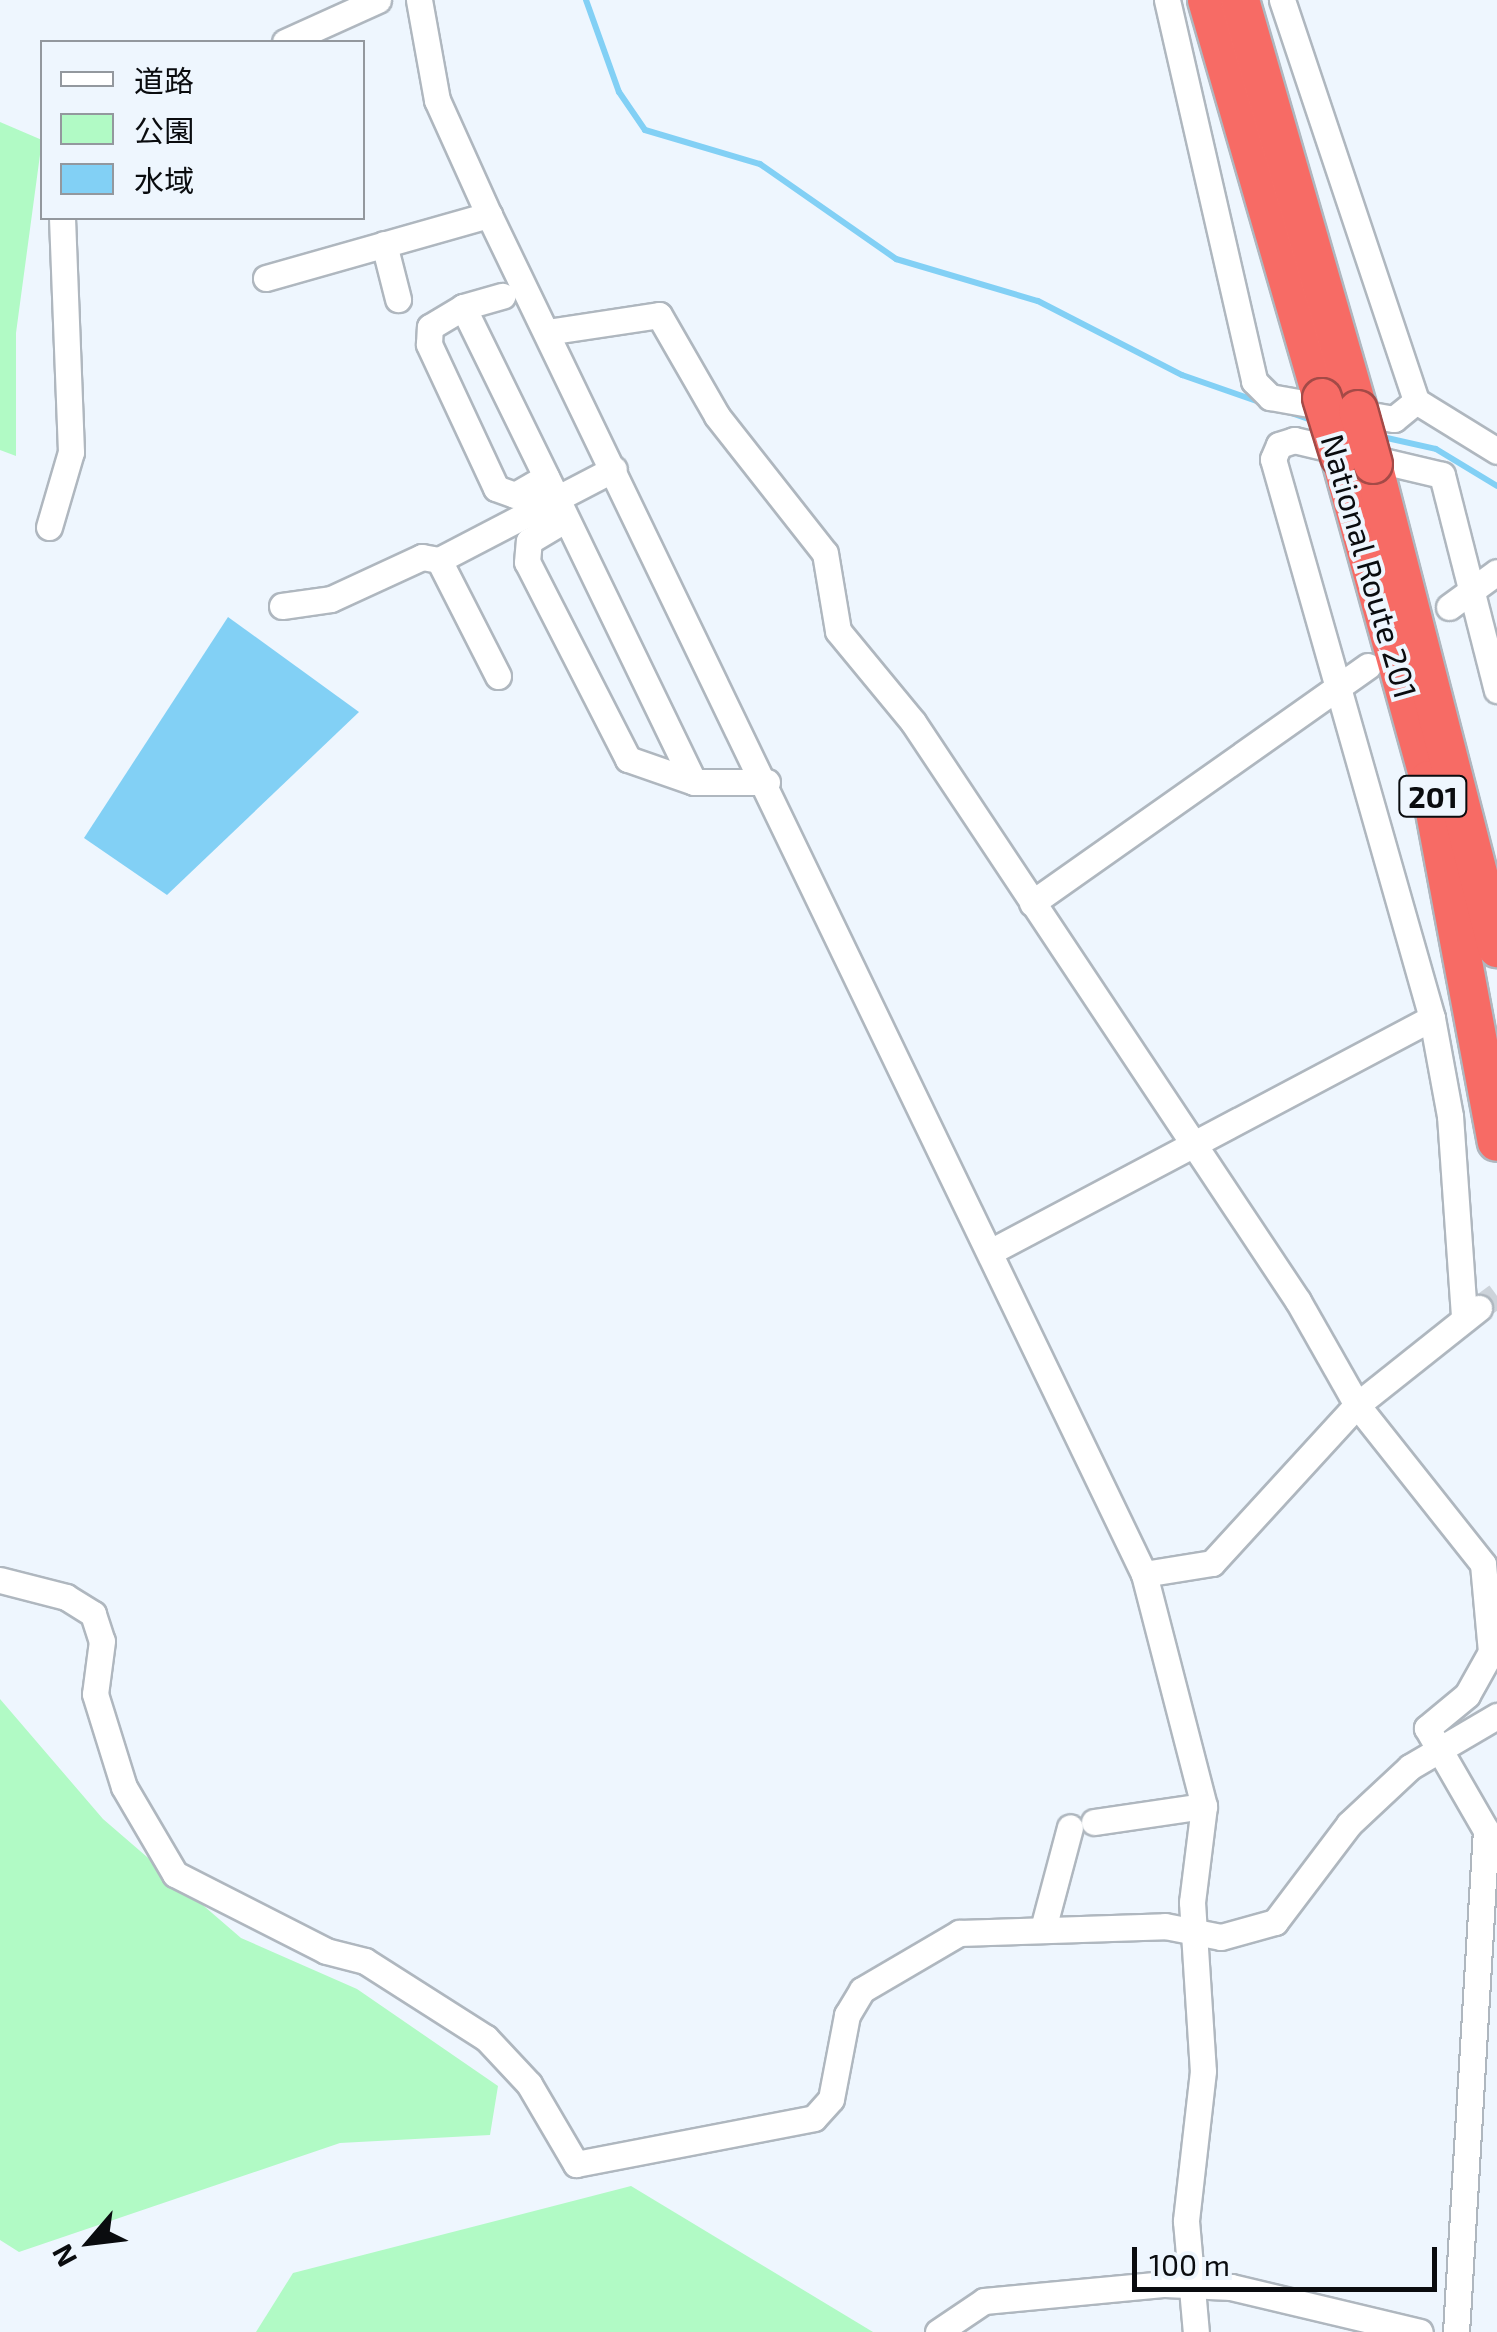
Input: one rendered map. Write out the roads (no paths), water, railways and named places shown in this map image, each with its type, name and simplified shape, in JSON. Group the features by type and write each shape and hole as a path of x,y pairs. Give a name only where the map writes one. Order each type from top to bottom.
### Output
{"highway":[{"name":"National Route 201","path":"1207,0 1322,398 1357,460 1497,948"},
{"name":"National Route 201","path":"1240,0 1358,410 1357,460 1429,780 1497,1142"}],"street":[{"path":"290,40 378,0"},
{"path":"419,0 437,100 489,214 767,782 1144,1574 1204,1806 1194,1930 1203,2071 1186,2221 1196,2332"},
{"path":"1168,0 1254,381 1270,397 1394,419 1416,401"},
{"path":"1282,0 1416,401 1497,451"},
{"path":"266,278 489,214"},
{"path":"48,528 71,452 62,220"},
{"path":"384,244 398,299"},
{"path":"502,296 463,307 427,335 496,488 515,496 556,498"},
{"path":"463,307 694,782"},
{"path":"548,332 659,315 717,416 826,553 838,630 913,722 1197,1149 1357,1405 1489,1582 1491,1652 1467,1695 1427,1728 1439,1752 1464,1778 1486,1830 1487,2000 1456,2332"},
{"path":"1144,1574 1212,1563 1357,1405 1472,1312 1450,1116 1432,1018 1273,459 1279,445 1294,440 1442,475 1497,690"},
{"path":"282,606 331,598 422,557 439,560 614,469"},
{"path":"556,498 529,541 527,562 628,759 694,782 767,782"},
{"path":"439,560 498,676"},
{"path":"1449,607 1472,586 1497,572"},
{"path":"1032,903 1338,683 1368,666"},
{"path":"990,1252 1197,1149 1432,1018"},
{"path":"0,1580 66,1596 92,1614 102,1641 96,1694 124,1787 176,1874 326,1951 365,1961 486,2038 529,2084 576,2164 814,2118 831,2099 846,2014 862,1990 960,1933 1044,1925 1194,1930 1235,1936 1275,1922 1349,1824 1439,1752 1497,1716"},
{"path":"1044,1925 1082,1824 1204,1806"},
{"path":"938,2332 984,2301 1192,2284 1420,2332"}],"water":[{"path":"228,617 359,712 167,895 84,838"}],"waterway":[{"path":"586,0 619,92 645,130 760,164 896,259 1038,301 1182,375 1317,422"},
{"path":"1378,436 1436,449 1497,486"}],"tunnel":[{"path":"1479,1308 1497,1295"}]}
